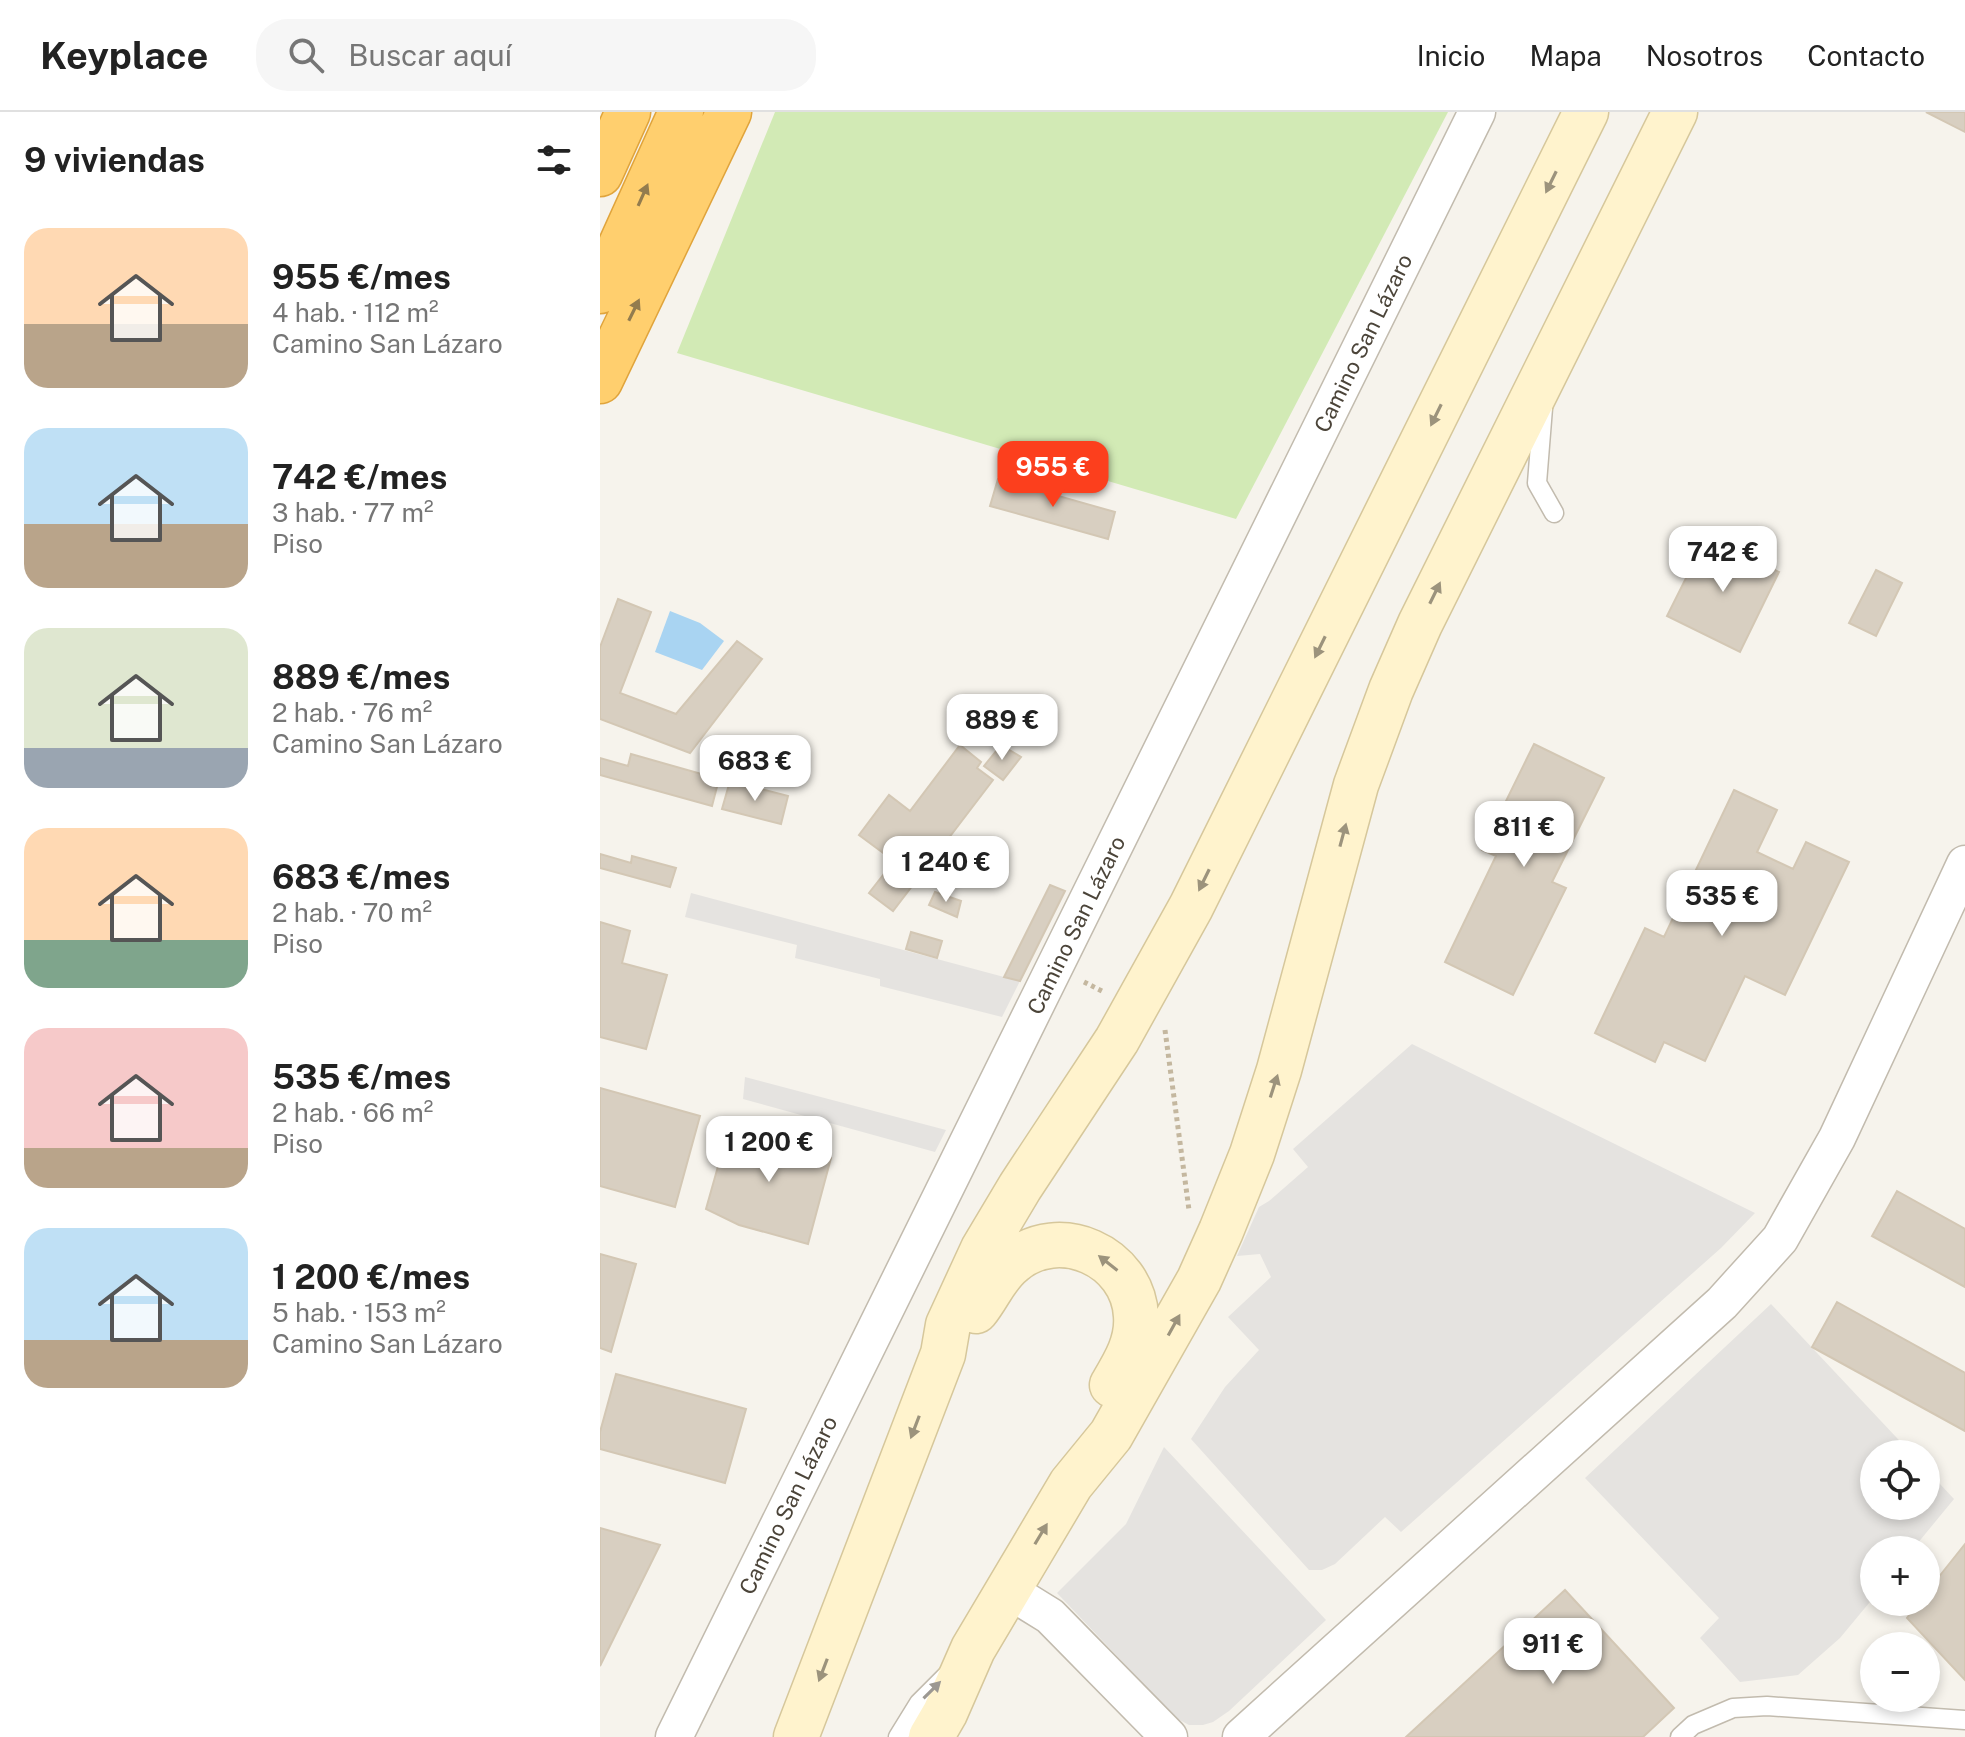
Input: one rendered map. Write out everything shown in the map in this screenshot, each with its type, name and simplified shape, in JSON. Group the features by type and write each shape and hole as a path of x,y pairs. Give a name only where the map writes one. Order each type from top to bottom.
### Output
{"highway":[{"path":"600,174 628,112"},
{"path":"600,291 681,112"},
{"path":"600,381 729,112"}],"main road":[{"path":"796,1737 943,1354 948,1325 983,1249 1117,1040 1191,907 1586,112"},
{"path":"931,1737 973,1649 1071,1484 1111,1435 1199,1280 1252,1154 1356,785 1391,690 1420,624 1675,112"},
{"path":"943,1354 1001,1273 1026,1253 1055,1245 1073,1245 1113,1264 1131,1289 1137,1318 1135,1334 1127,1359 1090,1423 1071,1484"}],"street":[{"name":"Camino San Lázaro","path":"674,1737 1477,112"},
{"path":"1241,1737 1722,1303 1780,1239 1837,1138 1965,864"},
{"path":"1008,1590 1050,1616 1169,1737"}],"lane":[{"path":"1546,370 1537,483 1554,513"},
{"path":"898,1737 919,1703 973,1649"},
{"path":"1680,1737 1693,1725 1733,1708 1767,1706 1965,1720"}],"path":[{"path":"1054,968 1164,1024 1190,1217 1221,1231"}],"green space":[{"path":"775,112 1448,112 1236,519 677,353"}],"shaded area":[{"path":"691,893 1020,981 1002,1017 880,986 880,979 795,958 797,945 685,917"},
{"path":"1412,1044 1755,1213 1721,1248 1401,1532 1385,1517 1335,1564 1322,1570 1309,1570 1191,1439 1225,1387 1259,1350 1228,1317 1271,1277 1260,1254 1237,1256 1259,1207 1308,1167 1293,1149"},
{"path":"745,1077 946,1130 935,1152 743,1099"},
{"path":"1771,1304 1899,1440 1860,1440 1860,1520 1937,1520 1924,1536 1860,1536 1860,1614 1840,1638 1798,1675 1740,1682 1700,1638 1719,1618 1585,1478"},
{"path":"1164,1447 1326,1620 1229,1711 1203,1725 1189,1725 1176,1718 1057,1593 1126,1524"},
{"path":"1940,1484 1954,1499 1940,1516"}],"water":[{"path":"670,611 700,623 724,641 702,670 655,652"}],"building":[{"path":"1926,112 1965,112 1965,132"},
{"path":"998,479 1115,512 1108,539 990,506"},
{"path":"1707,536 1779,572 1740,652 1667,616"},
{"path":"1876,570 1902,583 1876,636 1849,623"},
{"path":"618,599 651,612 620,693 676,714 737,641 762,659 690,753 600,719 600,647"},
{"path":"1534,744 1604,778 1552,882 1566,888 1513,995 1445,962 1496,856 1482,850"},
{"path":"960,745 981,762 977,768 993,780 893,911 869,893 894,861 859,835 889,795 910,811"},
{"path":"1001,745 1021,757 1003,780 984,766"},
{"path":"631,754 719,779 712,806 600,775 600,758 628,766"},
{"path":"730,781 788,796 781,824 722,809"},
{"path":"1734,790 1777,810 1757,852 1793,869 1806,842 1849,862 1785,995 1745,976 1705,1061 1664,1042 1655,1062 1595,1033 1645,928 1664,937"},
{"path":"600,854 631,863 632,856 676,868 670,887 600,868"},
{"path":"1050,885 1065,891 1020,981 1004,977"},
{"path":"935,892 961,901 957,917 929,905"},
{"path":"600,922 630,931 622,963 667,975 646,1049 600,1037"},
{"path":"911,932 942,941 937,958 906,949"},
{"path":"600,1088 700,1116 675,1207 600,1186"},
{"path":"730,1124 803,1145 831,1158 808,1244 739,1225 706,1209"},
{"path":"1897,1191 1965,1229 1965,1287 1872,1236"},
{"path":"600,1254 636,1264 611,1352 600,1348"},
{"path":"1837,1302 1965,1373 1965,1431 1812,1347"},
{"path":"616,1374 746,1409 725,1483 600,1449 600,1432"},
{"path":"600,1528 660,1545 600,1666"},
{"path":"1965,1544 1965,1680 1940,1653 1940,1632 1920,1632 1907,1618 1940,1616 1940,1575"},
{"path":"1565,1590 1674,1708 1643,1737 1406,1737"}]}
